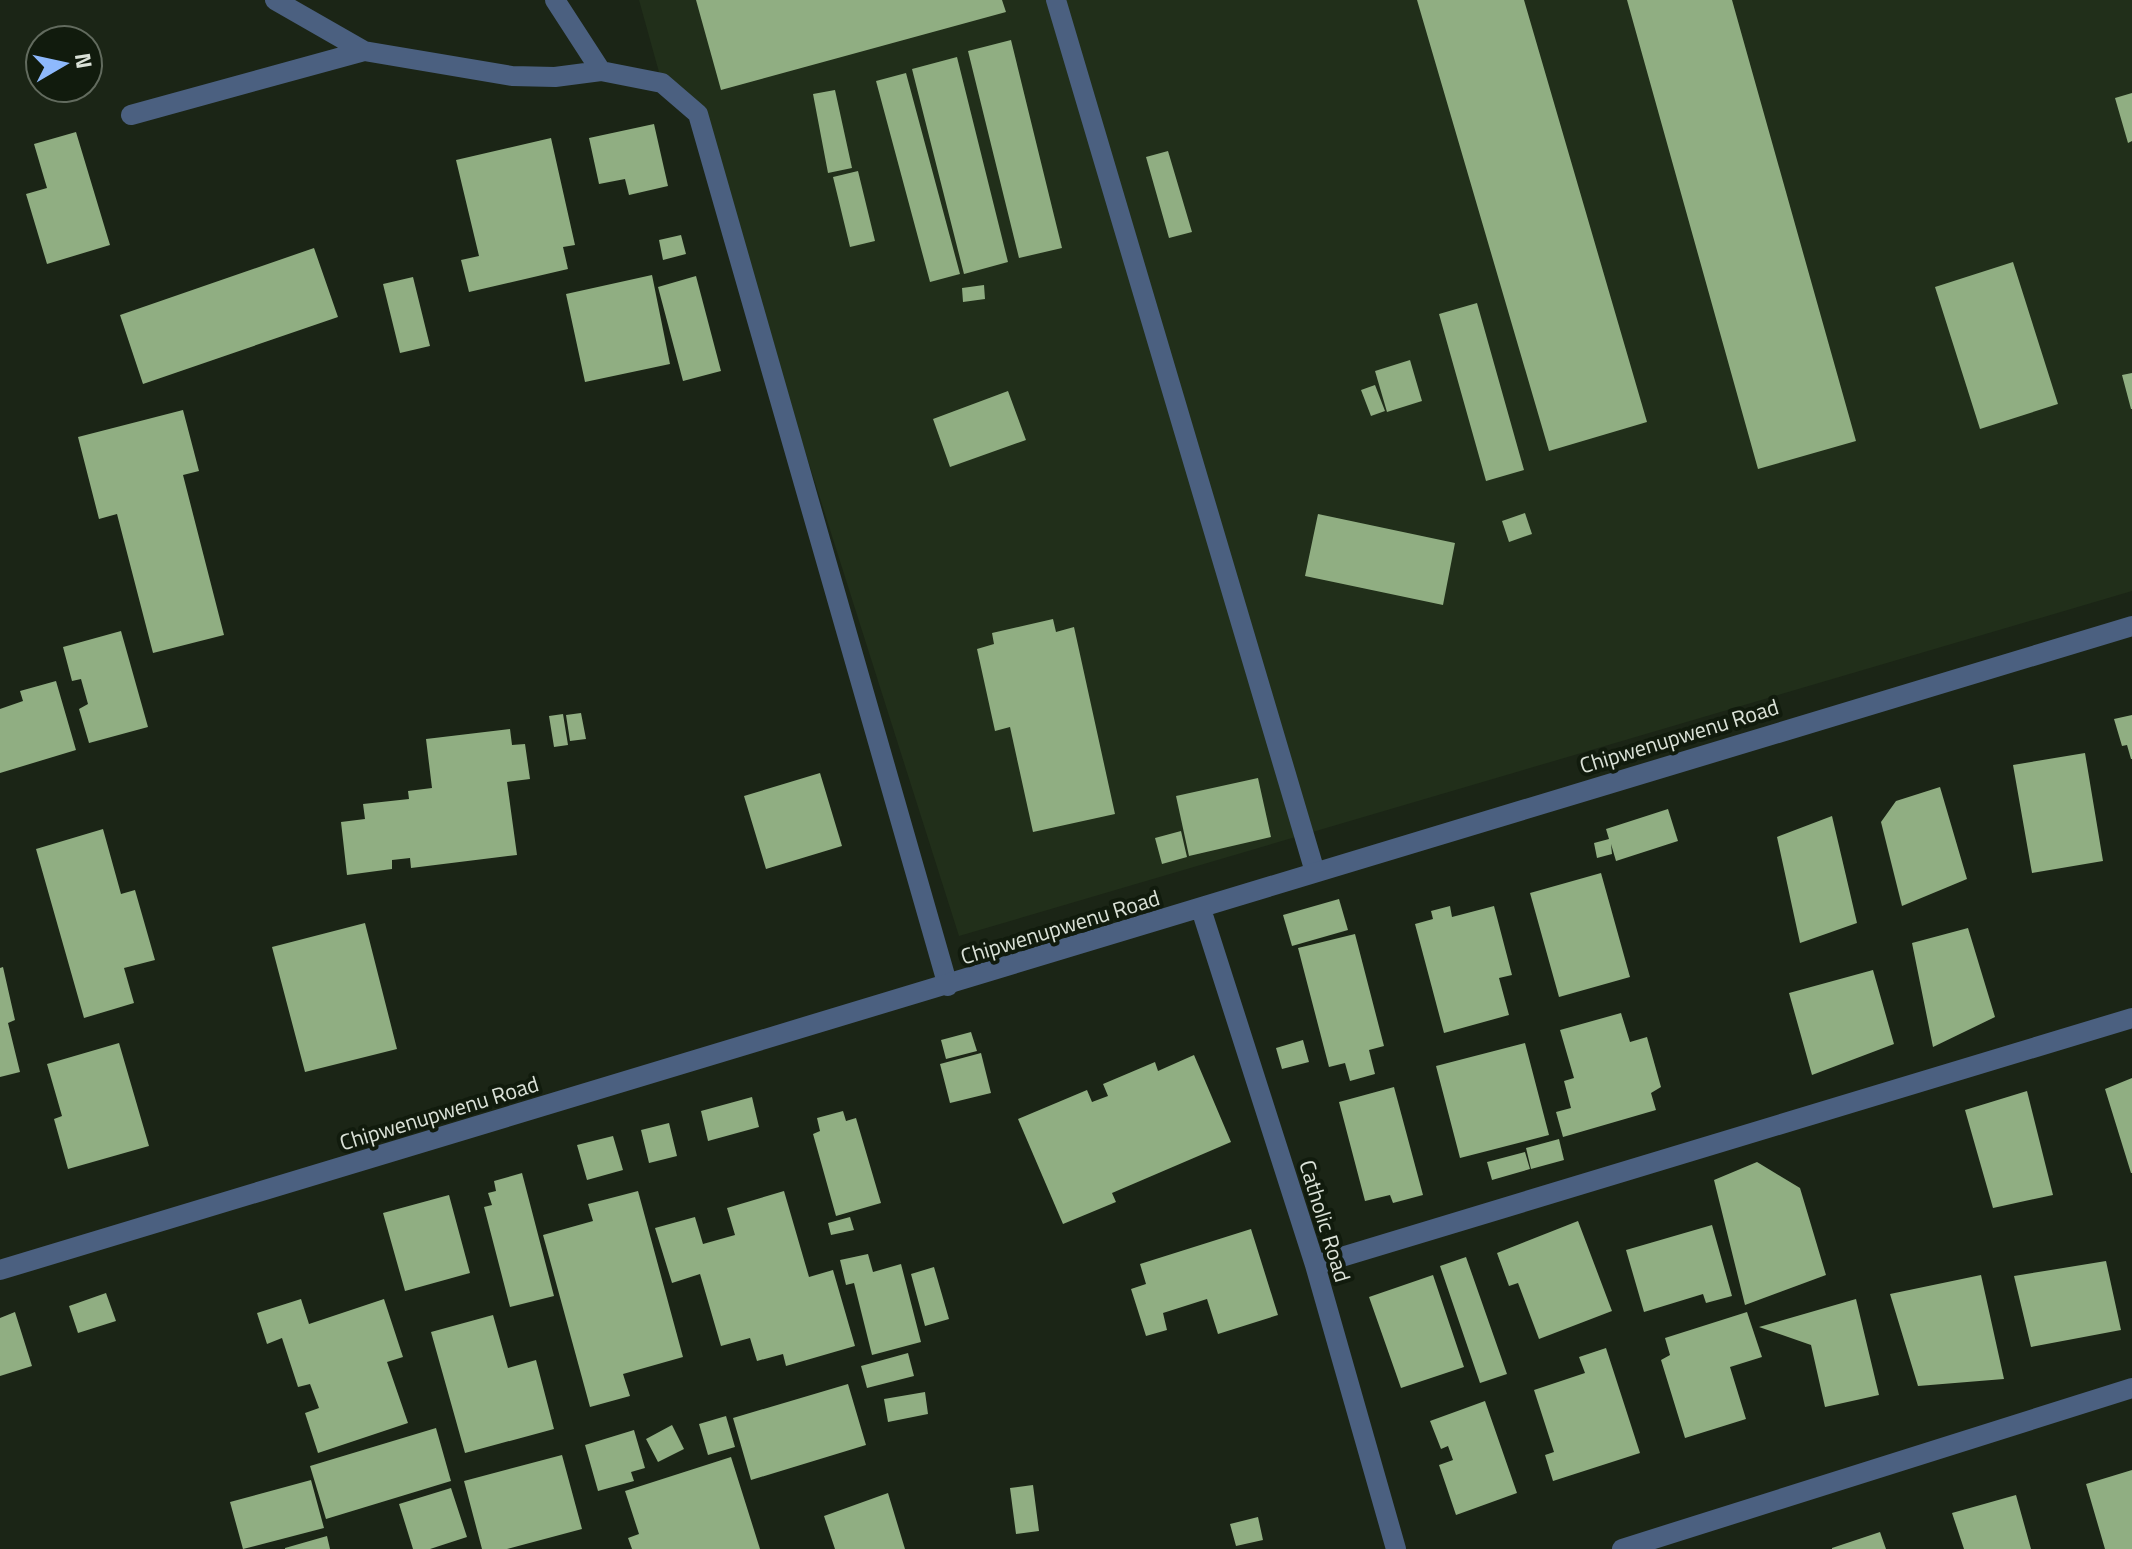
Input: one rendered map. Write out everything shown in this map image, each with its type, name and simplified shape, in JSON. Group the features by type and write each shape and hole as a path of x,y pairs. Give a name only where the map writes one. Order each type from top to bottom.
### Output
{"street":[{"path":"275,0 364,51 512,76 555,77 601,71 662,83 698,114 948,986"},
{"path":"555,0 601,71"},
{"path":"1056,0 1315,872"},
{"path":"131,115 364,51"},
{"name":"Chipwenupwenu Road","path":"0,1270 2132,626"},
{"name":"Catholic Road","path":"1201,909 1315,1265 1396,1549"},
{"path":"1315,1265 2132,1018"},
{"path":"1622,1549 2132,1388"}],"shaded area":[{"path":"639,0 2132,0 2132,591 959,936 698,114 662,83"}],"building":[{"path":"696,0 1002,0 1006,12 721,90"},
{"path":"1417,0 1524,0 1647,422 1549,451"},
{"path":"1627,0 1732,0 1856,441 1758,469"},
{"path":"1011,40 1062,248 1019,258 968,51"},
{"path":"957,57 1008,262 964,274 912,69"},
{"path":"906,73 960,274 930,282 876,81"},
{"path":"835,90 852,168 828,173 813,94"},
{"path":"2132,93 2132,141 2128,143 2115,98"},
{"path":"654,124 668,186 629,195 625,179 599,184 589,138"},
{"path":"76,132 110,245 47,264 26,194 47,188 34,144"},
{"path":"551,138 575,245 563,247 568,269 469,292 461,260 479,256 456,160"},
{"path":"1168,151 1192,232 1169,238 1146,157"},
{"path":"858,171 875,241 850,247 833,177"},
{"path":"681,235 686,254 663,260 659,240"},
{"path":"314,248 338,317 143,384 120,315"},
{"path":"2013,262 2058,404 1980,429 1935,287"},
{"path":"652,275 670,364 585,382 566,294"},
{"path":"696,276 721,371 683,381 658,287"},
{"path":"413,277 430,346 400,353 383,284"},
{"path":"984,285 985,299 963,302 962,288"},
{"path":"1477,303 1524,470 1486,481 1439,314"},
{"path":"1410,360 1422,401 1387,412 1375,371"},
{"path":"2132,373 2132,409 2131,409 2122,375"},
{"path":"1375,385 1385,411 1371,416 1361,390"},
{"path":"1008,391 1026,440 950,467 933,419"},
{"path":"183,410 199,471 183,475 224,635 153,653 117,514 99,519 78,437"},
{"path":"1525,513 1532,534 1509,542 1502,521"},
{"path":"1318,514 1455,543 1443,605 1305,576"},
{"path":"1053,619 1056,632 1074,627 1115,814 1033,832 1010,727 995,731 977,649 994,644 992,633"},
{"path":"121,631 148,727 89,743 79,709 88,704 81,679 72,681 63,647"},
{"path":"56,681 76,750 0,773 0,709 23,701 20,691"},
{"path":"581,713 586,739 570,741 566,715"},
{"path":"563,714 568,745 554,747 549,716"},
{"path":"2132,715 2131,759 2127,745 2122,746 2114,719"},
{"path":"510,729 512,745 525,744 530,779 507,782 517,855 411,868 410,858 392,860 392,869 347,875 341,822 365,819 363,804 409,799 408,791 432,788 426,739"},
{"path":"2085,753 2103,861 2032,873 2013,765"},
{"path":"820,773 842,846 766,869 744,796"},
{"path":"1258,778 1271,837 1189,856 1176,796"},
{"path":"1940,787 1967,879 1902,906 1881,822 1896,801"},
{"path":"1668,809 1678,841 1616,861 1611,844 1612,854 1597,858 1594,843 1609,839 1606,829"},
{"path":"1832,816 1857,923 1800,943 1777,837"},
{"path":"103,829 121,894 135,890 155,960 124,968 134,1003 84,1018 36,849"},
{"path":"1181,831 1187,857 1162,864 1155,838"},
{"path":"1601,873 1630,977 1559,997 1530,893"},
{"path":"1339,899 1348,930 1292,946 1283,915"},
{"path":"1450,906 1452,917 1494,906 1512,975 1499,978 1509,1015 1444,1033 1415,924 1433,919 1431,911"},
{"path":"365,923 397,1049 305,1072 272,947"},
{"path":"1968,928 1995,1017 1933,1047 1912,943"},
{"path":"1355,934 1384,1046 1369,1050 1375,1074 1350,1081 1345,1063 1329,1067 1298,948"},
{"path":"3,967 15,1020 8,1023 20,1072 0,1077 0,968"},
{"path":"1873,970 1894,1044 1812,1075 1789,993"},
{"path":"1621,1013 1630,1042 1647,1037 1661,1087 1651,1093 1656,1110 1563,1137 1556,1112 1571,1108 1564,1081 1574,1078 1560,1030"},
{"path":"971,1032 977,1051 946,1059 941,1040"},
{"path":"1303,1040 1309,1062 1282,1069 1276,1048"},
{"path":"119,1043 149,1146 68,1169 54,1119 62,1116 47,1064"},
{"path":"1525,1043 1549,1135 1460,1158 1436,1066"},
{"path":"981,1053 991,1093 950,1103 940,1064"},
{"path":"1194,1055 1231,1142 1112,1193 1116,1202 1063,1224 1018,1119 1087,1090 1092,1102 1108,1096 1103,1084 1155,1062 1158,1071"},
{"path":"2132,1078 2132,1173 2131,1173 2105,1089"},
{"path":"1394,1087 1423,1195 1393,1203 1390,1195 1365,1201 1339,1102"},
{"path":"2027,1091 2053,1195 1993,1208 1965,1110"},
{"path":"752,1097 759,1127 708,1141 701,1111"},
{"path":"843,1111 846,1121 856,1118 881,1203 836,1216 813,1134 820,1131 817,1118"},
{"path":"669,1123 677,1156 649,1163 641,1130"},
{"path":"613,1136 623,1170 587,1180 577,1145"},
{"path":"1559,1139 1564,1160 1531,1169 1526,1148"},
{"path":"1525,1152 1530,1169 1492,1180 1487,1162"},
{"path":"1757,1162 1800,1188 1826,1275 1745,1305 1714,1180"},
{"path":"522,1173 554,1296 510,1307 484,1207 492,1205 488,1193 496,1191 494,1181"},
{"path":"638,1191 683,1357 623,1374 630,1396 590,1407 543,1235 593,1221 588,1204"},
{"path":"784,1191 809,1277 833,1270 855,1346 786,1366 783,1354 757,1361 750,1338 721,1346 700,1274 672,1283 655,1228 695,1217 703,1244 735,1235 727,1208"},
{"path":"449,1195 470,1273 405,1291 383,1213"},
{"path":"850,1217 854,1230 831,1235 828,1223"},
{"path":"1578,1221 1612,1311 1539,1339 1518,1283 1509,1286 1497,1253"},
{"path":"1712,1225 1732,1296 1706,1303 1703,1294 1644,1312 1626,1250"},
{"path":"1251,1229 1278,1315 1218,1334 1207,1299 1163,1313 1167,1330 1146,1336 1131,1289 1146,1284 1140,1264"},
{"path":"868,1254 873,1272 901,1264 921,1342 872,1355 854,1283 846,1285 840,1260"},
{"path":"1466,1257 1507,1374 1480,1383 1440,1266"},
{"path":"2106,1261 2121,1330 2031,1347 2014,1276"},
{"path":"934,1267 949,1319 925,1326 911,1274"},
{"path":"1433,1275 1464,1367 1401,1388 1369,1297"},
{"path":"1981,1275 2004,1379 1918,1386 1890,1294"},
{"path":"106,1293 116,1321 78,1333 69,1306"},
{"path":"301,1299 309,1324 384,1299 403,1357 387,1362 408,1423 318,1453 305,1413 319,1408 310,1384 298,1387 282,1338 267,1344 257,1313"},
{"path":"1856,1299 1879,1395 1825,1407 1811,1345 1759,1327"},
{"path":"15,1312 32,1366 0,1376 0,1318"},
{"path":"1747,1312 1762,1357 1730,1367 1746,1419 1685,1438 1661,1360 1670,1355 1665,1338"},
{"path":"493,1315 508,1368 536,1360 554,1429 465,1453 431,1332"},
{"path":"1606,1348 1640,1453 1553,1481 1545,1455 1554,1452 1534,1390 1585,1373 1579,1357"},
{"path":"908,1353 914,1376 867,1388 861,1366"},
{"path":"848,1384 866,1445 751,1480 733,1418"},
{"path":"925,1392 928,1414 888,1422 884,1399"},
{"path":"1485,1401 1517,1493 1456,1515 1439,1465 1453,1460 1448,1446 1441,1449 1430,1421"},
{"path":"726,1416 735,1447 708,1455 699,1424"},
{"path":"672,1425 684,1449 658,1462 646,1439"},
{"path":"436,1428 451,1481 326,1519 310,1466"},
{"path":"634,1430 645,1468 631,1472 634,1481 598,1491 585,1445"},
{"path":"562,1455 582,1529 507,1549 482,1549 464,1481"},
{"path":"731,1457 760,1549 632,1549 628,1538 639,1534 625,1491"},
{"path":"2132,1470 2132,1549 2105,1549 2086,1484"},
{"path":"311,1480 324,1528 243,1549 230,1502"},
{"path":"1033,1485 1039,1531 1016,1534 1010,1488"},
{"path":"451,1488 467,1537 430,1549 413,1549 399,1504"},
{"path":"888,1493 905,1549 835,1549 824,1516"},
{"path":"2016,1495 2031,1549 1964,1549 1952,1513"},
{"path":"1258,1517 1263,1540 1236,1546 1230,1524"},
{"path":"1880,1532 1886,1549 1832,1549 1832,1548"},
{"path":"327,1536 330,1549 285,1549 285,1548"}]}
